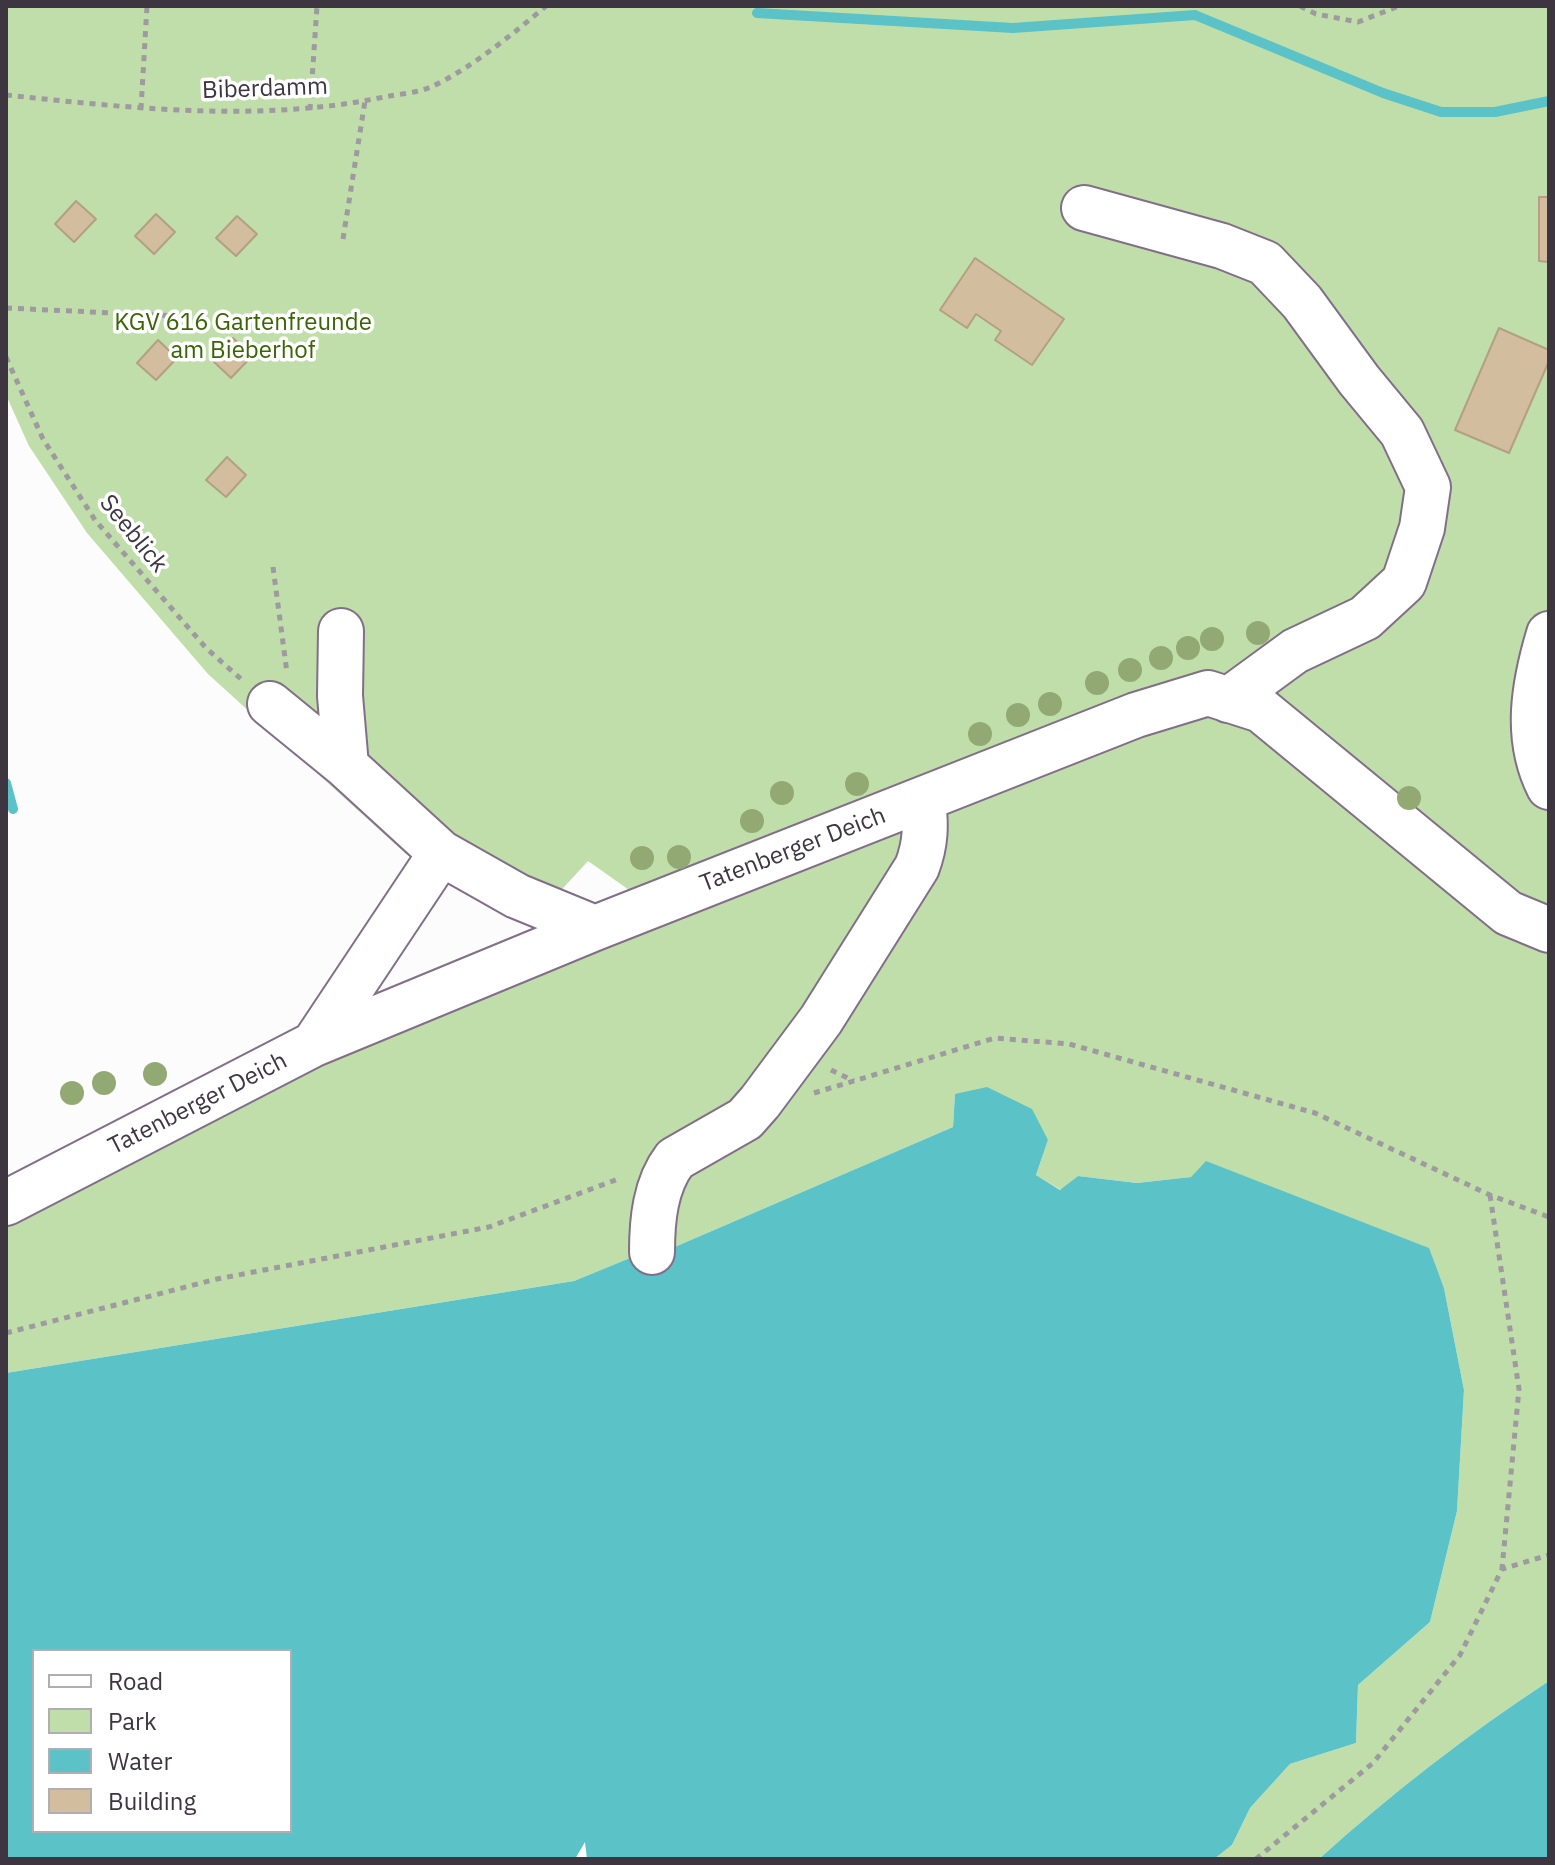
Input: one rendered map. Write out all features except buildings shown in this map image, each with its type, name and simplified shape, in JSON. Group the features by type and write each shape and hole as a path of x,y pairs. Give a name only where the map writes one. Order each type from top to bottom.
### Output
{"street":[{"path":"1084,208 1222,246 1265,263 1302,302 1402,432 1428,487 1422,528 1404,582 1365,618 1295,651 1228,700"},
{"path":"341,631 340,696 346,766"},
{"path":"1549,634 1538,671 1533,711 1536,751 1549,787"},
{"name":"Tatenberger Deich","path":"6,1203 314,1044 595,928 1136,715 1208,693 1261,710 1508,913 1549,930"},
{"path":"279,694 346,766 441,853 517,896 595,928"},
{"path":"652,1252 658,1195 669,1167 675,1159 745,1119 794,1058 917,867 927,829 923,800"},
{"path":"314,1044 441,853"}],"path":[{"path":"141,109 147,6"},
{"path":"310,110 317,6"},
{"name":"Biberdamm","path":"6,95 141,109 310,110 365,101 430,88 501,44 546,6"},
{"path":"1300,6 1316,14 1358,22 1399,6"},
{"path":"1316,14 1317,6"},
{"path":"343,239 365,101"},
{"path":"6,308 200,317"},
{"name":"Seeblick","path":"6,357 43,439 95,520 206,648 279,694"},
{"path":"273,567 279,694"},
{"path":"868,1076 995,1038 1069,1044 1315,1113 1490,1195 1549,1217"},
{"path":"6,1333 217,1279 489,1227 675,1159"},
{"path":"1256,1859 1373,1763 1460,1655 1502,1569 1519,1389 1490,1195"},
{"path":"1502,1569 1549,1555"}],"green space":[{"name":"KGV 616 Gartenfreunde am Bieberhof","path":"6,6 1549,6 1549,1681 1431,1766 1319,1859 1214,1859 1232,1845 1250,1808 1290,1764 1356,1743 1358,1685 1430,1622 1457,1511 1464,1390 1444,1288 1428,1248 1206,1162 1191,1177 1137,1183 1078,1176 1061,1190 1036,1175 1048,1140 955,1094 953,1127 677,1246 630,1258 574,1281 6,1373 6,1228 252,1094 666,916 588,861 530,924 406,854 208,674 87,533 29,446 6,395"}],"water":[{"path":"987,1087 1032,1109 1048,1140 1036,1175 1060,1190 1078,1176 1137,1183 1191,1177 1206,1161 1429,1248 1444,1288 1464,1390 1457,1511 1430,1622 1358,1685 1356,1743 1290,1764 1250,1808 1232,1845 1214,1859 587,1859 585,1842 575,1859 6,1859 6,1373 574,1281 630,1258 677,1246 953,1127 955,1094"},
{"path":"1549,1681 1549,1859 1319,1859 1431,1766"}],"waterway":[{"path":"757,13 1013,28 1195,15 1383,93 1441,112 1495,112 1549,101"},
{"path":"6,783 13,809"}]}
